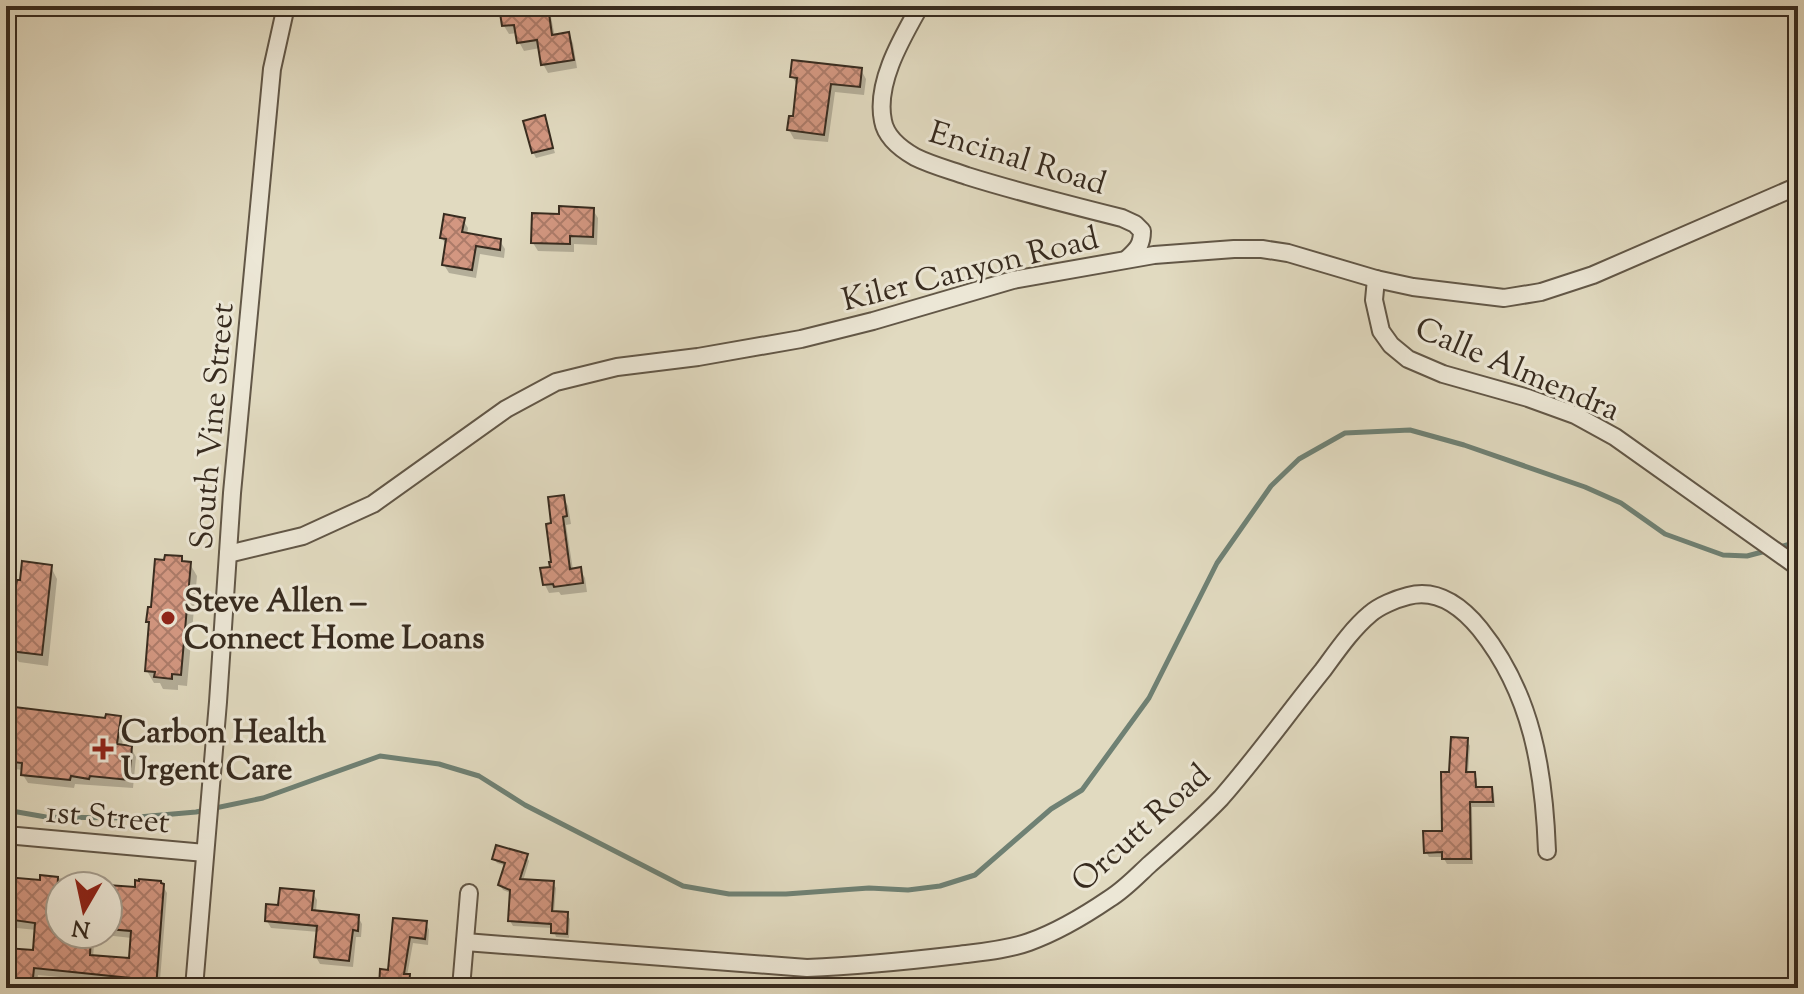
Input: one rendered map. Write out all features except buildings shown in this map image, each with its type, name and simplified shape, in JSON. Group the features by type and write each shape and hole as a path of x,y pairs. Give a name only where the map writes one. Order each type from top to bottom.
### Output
{"street":[{"name":"South Vine Street","path":"194,988 228,554 272,69 286,6"},
{"name":"Encinal Road","path":"920,6 889,68 882,96 882,121 887,134 902,149 950,170 1135,224 1142,231 1140,248 1128,258"},
{"name":"Kiler Canyon Road","path":"228,554 303,536 373,504 506,409 556,382 617,367 801,339 1013,280 1128,258 1220,250 1262,249 1288,253 1413,287 1504,298 1541,292 1593,275 1798,186"},
{"name":"Calle Almendra","path":"1376,279 1374,300 1381,331 1391,345 1408,359 1443,374 1575,415 1615,437 1798,567"},
{"name":"Orcutt Road","path":"465,942 807,968 992,951 1028,943 1072,922 1113,897 1169,847 1220,799 1370,614 1417,594 1440,597 1459,606 1494,647 1510,673 1524,704 1532,735 1545,811 1547,851"},
{"name":"1st Street","path":"6,835 205,853"},
{"path":"461,988 469,893"}],"waterway":[{"path":"6,810 46,817 127,818 196,812 263,798 380,756 439,764 479,776 525,805 683,886 729,894 786,894 869,888 908,890 940,886 975,875 1051,809 1082,790 1149,698 1217,563 1271,486 1299,459 1345,433 1410,430 1464,445 1585,487 1621,503 1665,534 1723,555 1747,556 1766,551"},
{"path":"1776,548 1798,542"}],"place":[{"name":"Steve Allen – Connect Home Loans","path":"168,618"},
{"name":"Carbon Health Urgent Care","path":"103,749"}]}
